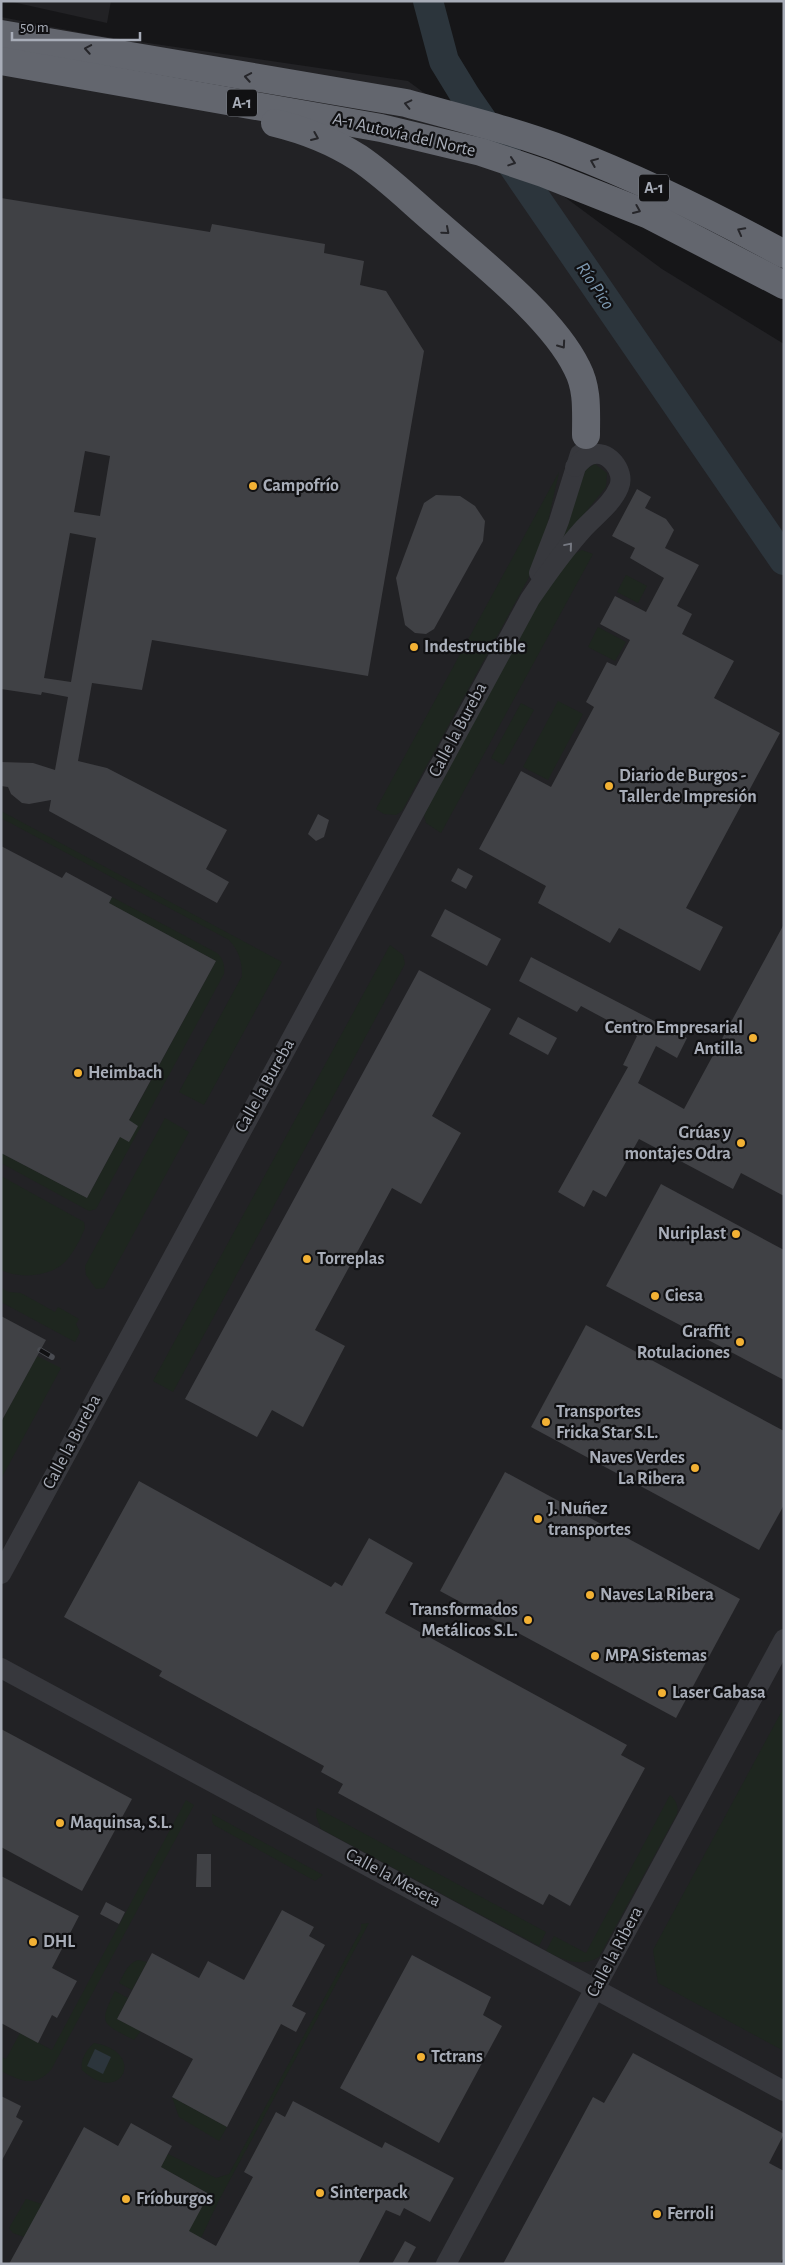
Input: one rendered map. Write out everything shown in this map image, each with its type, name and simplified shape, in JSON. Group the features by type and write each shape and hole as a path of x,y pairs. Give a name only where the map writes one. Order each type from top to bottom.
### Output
{"highway":[{"name":"A-1 Autovía del Norte","path":"1,34 406,103 518,135 597,163 692,205 784,254"},
{"name":"A-1 Autovía del Norte","path":"1,60 372,126 481,152 543,173 649,215 784,285"},
{"path":"1,74 263,120 308,134 358,158 379,173 450,235 551,329 577,366 583,382 586,399 586,435"}],"street":[{"name":"Calle la Bureba","path":"530,598 559,522 586,435"},
{"name":"Calle la Bureba","path":"1,1574 530,598 583,529 609,502 620,485 619,470 609,457 599,454 589,455 575,467"},
{"name":"Calle la Ribera","path":"446,2264 784,1639"},
{"name":"Calle la Meseta","path":"1,1668 784,2091"}],"shaded area":[{"path":"8,1 111,1 107,23"},
{"path":"1,17 93,35 408,81 662,269 784,344 784,2264 1,2264"},
{"path":"595,464 607,473 606,487 558,546 586,469"},
{"path":"559,472 544,539 528,579 402,811 396,815 384,814 376,809"},
{"path":"582,550 593,554 441,833 426,823 424,815 536,602 574,554"},
{"path":"626,575 647,586 638,603 617,592"},
{"path":"598,627 626,642 615,661 588,647"},
{"path":"558,701 583,714 548,780 523,767"},
{"path":"521,703 534,710 503,765 491,758"},
{"path":"1,811 282,962 204,1105 179,1092 242,976 238,952 229,940 1,818"},
{"path":"112,897 217,953 223,962 224,974 96,1209 89,1211 1,1163 1,1153 87,1198 216,961 109,903"},
{"path":"390,945 403,955 405,964 173,1392 153,1381"},
{"path":"165,1118 189,1132 104,1288 96,1289 86,1275 85,1266"},
{"path":"1,1176 84,1222 85,1228 76,1246 65,1262 59,1267 34,1275 16,1275 1,1270"},
{"path":"1,1288 9,1292 21,1293 55,1312 58,1307 79,1319 76,1324 80,1332 75,1342 1,1302"},
{"path":"37,1356 61,1368 1,1479 1,1422"},
{"path":"784,1707 784,2051 658,1983 653,1950"},
{"path":"670,1795 678,1809 677,1814 599,1957 586,1962 572,1962 546,1951 554,1936 586,1953"},
{"path":"186,1800 194,1805 51,2070 45,2076 33,2081 21,2080 1,2071 1,2057 6,2059 20,2033 52,2050"},
{"path":"317,1808 546,1932 539,1946 321,1829 316,1816"},
{"path":"212,1814 323,1875 315,1881 214,1825"},
{"path":"369,1923 219,2200 201,2238 170,2264 209,2194 161,2167 168,2154 216,2178 229,2174 361,1930 361,1924"},
{"path":"138,1960 147,1962 132,1990 119,1983 129,1966"},
{"path":"115,1991 128,1998 117,2019 141,2031 134,2040 115,2030 106,2022 106,2011"},
{"path":"94,2043 111,2048 120,2056 124,2065 123,2074 117,2080 108,2083 96,2080 82,2070 84,2055"},
{"path":"95,2049 111,2057 103,2074 87,2066"},
{"path":"172,2097 227,2127 219,2141 179,2117"},
{"path":"26,2199 42,2204 24,2237 13,2233 9,2228"}],"building":[{"name":"Campofrío","path":"1,198 210,232 212,224 325,244 324,253 364,261 360,285 386,291 424,351 368,676 152,640 142,690 92,683 78,761 107,768 227,830 206,869 229,882 217,903 49,811 51,800 29,804 22,803 11,794 8,787 1,786 1,762 33,763 55,770 68,697 42,692 41,695 1,689","holes":["85,451 110,456 100,516 74,512","70,533 96,538 71,682 44,678"]},
{"name":"Diario de Burgos - Taller de Impresión","path":"637,489 651,497 645,508 666,519 674,530 665,548 699,565 677,606 692,614 682,634 734,661 714,698 780,733 686,908 723,927 700,971 619,928 610,943 538,903 546,886 479,849 521,771 551,787 594,707 586,702 607,662 616,666 630,640 600,624 615,596 646,612 664,578 630,558 635,548 612,536"},
{"path":"436,495 460,496 475,506 485,521 483,541 434,629 426,634 415,633 405,625 396,578 424,503"},
{"path":"318,814 329,820 324,837 316,841 308,834"},
{"name":"Heimbach","path":"1,846 62,878 66,872 112,897 109,903 216,961 129,1120 138,1126 129,1142 120,1137 87,1198 1,1153"},
{"path":"458,868 473,876 466,889 451,881"},
{"path":"445,909 501,939 487,966 431,936"},
{"path":"784,924 784,1196 741,1173 733,1189 639,1139 606,1197 593,1190 584,1207 558,1192 628,1067 623,1065 637,1036 581,1006 577,1012 519,981 531,957 687,1038 677,1058 656,1046 638,1083 684,1109"},
{"name":"Torreplas","path":"419,970 491,1009 432,1116 461,1133 421,1204 392,1188 315,1330 345,1346 303,1427 272,1410 257,1437 185,1399"},
{"path":"518,1017 557,1038 548,1055 509,1034"},
{"path":"661,1184 784,1250 784,1380 606,1286"},
{"path":"1,1316 46,1340 1,1422"},
{"name":"Naves Verdes La Ribera","path":"586,1325 784,1431 784,1505 759,1550 531,1427"},
{"name":"Naves La Ribera","path":"505,1472 740,1599 676,1718 440,1591"},
{"path":"139,1481 331,1587 335,1582 342,1586 369,1538 413,1563 385,1613 627,1745 621,1755 645,1768 570,1906 549,1894 543,1905 338,1793 343,1784 321,1772 324,1766 159,1676 162,1671 64,1617"},
{"name":"Maquinsa, S.L.","path":"1,1729 132,1799 82,1891 1,1847"},
{"path":"197,1854 211,1854 211,1887 196,1887"},
{"name":"DHL","path":"1,1876 79,1916 52,1968 77,1981 57,2018 52,2015 38,2043 1,2023"},
{"path":"106,1902 125,1912 119,1924 100,1914"},
{"path":"282,1910 314,1927 309,1936 325,1945 292,2006 306,2013 296,2032 281,2024 227,2127 172,2097 193,2059 117,2019 152,1953 199,1978 208,1961 244,1980"},
{"name":"Tctrans","path":"412,1955 491,1997 483,2015 502,2026 439,2143 340,2088"},
{"name":"Ferroli","path":"633,2053 784,2134 769,2163 784,2171 784,2257 780,2264 503,2264 593,2097 604,2103"},
{"path":"1,2096 21,2106 16,2117 23,2121 1,2162"},
{"path":"293,2101 382,2148 385,2142 454,2178 430,2222 404,2208 400,2216 386,2210 358,2264 9,2264 84,2127 118,2146 131,2123 172,2146 161,2167 209,2194 189,2231 216,2246 253,2177 244,2172 276,2112 285,2117"},
{"path":"405,2241 416,2247 407,2264 392,2264"}],"waterway":[{"name":"Río Pico","path":"428,1 444,61 466,97 784,560"}],"railway":[{"path":"40,1350 52,1357"}],"place":[{"name":"Campofrío","path":"253,486"},
{"name":"Indestructible","path":"414,647"},
{"name":"Diario de Burgos - Taller de Impresión","path":"609,786"},
{"name":"Centro Empresarial Antilla","path":"753,1038"},
{"name":"Heimbach","path":"78,1073"},
{"name":"Grúas y montajes Odra","path":"741,1143"},
{"name":"Nuriplast","path":"736,1234"},
{"name":"Torreplas","path":"307,1259"},
{"name":"Ciesa","path":"655,1296"},
{"name":"Graffit Rotulaciones","path":"740,1342"},
{"name":"Transportes Fricka Star S.L.","path":"546,1422"},
{"name":"Naves Verdes La Ribera","path":"695,1468"},
{"name":"J. Nuñez transportes","path":"538,1519"},
{"name":"Naves La Ribera","path":"590,1595"},
{"name":"Transformados Metálicos S.L.","path":"528,1620"},
{"name":"MPA Sistemas","path":"595,1656"},
{"name":"Laser Gabasa","path":"662,1693"},
{"name":"Maquinsa, S.L.","path":"60,1823"},
{"name":"DHL","path":"33,1942"},
{"name":"Tctrans","path":"421,2057"},
{"name":"Sinterpack","path":"320,2193"},
{"name":"Fríoburgos","path":"126,2199"},
{"name":"Ferroli","path":"657,2214"}]}
